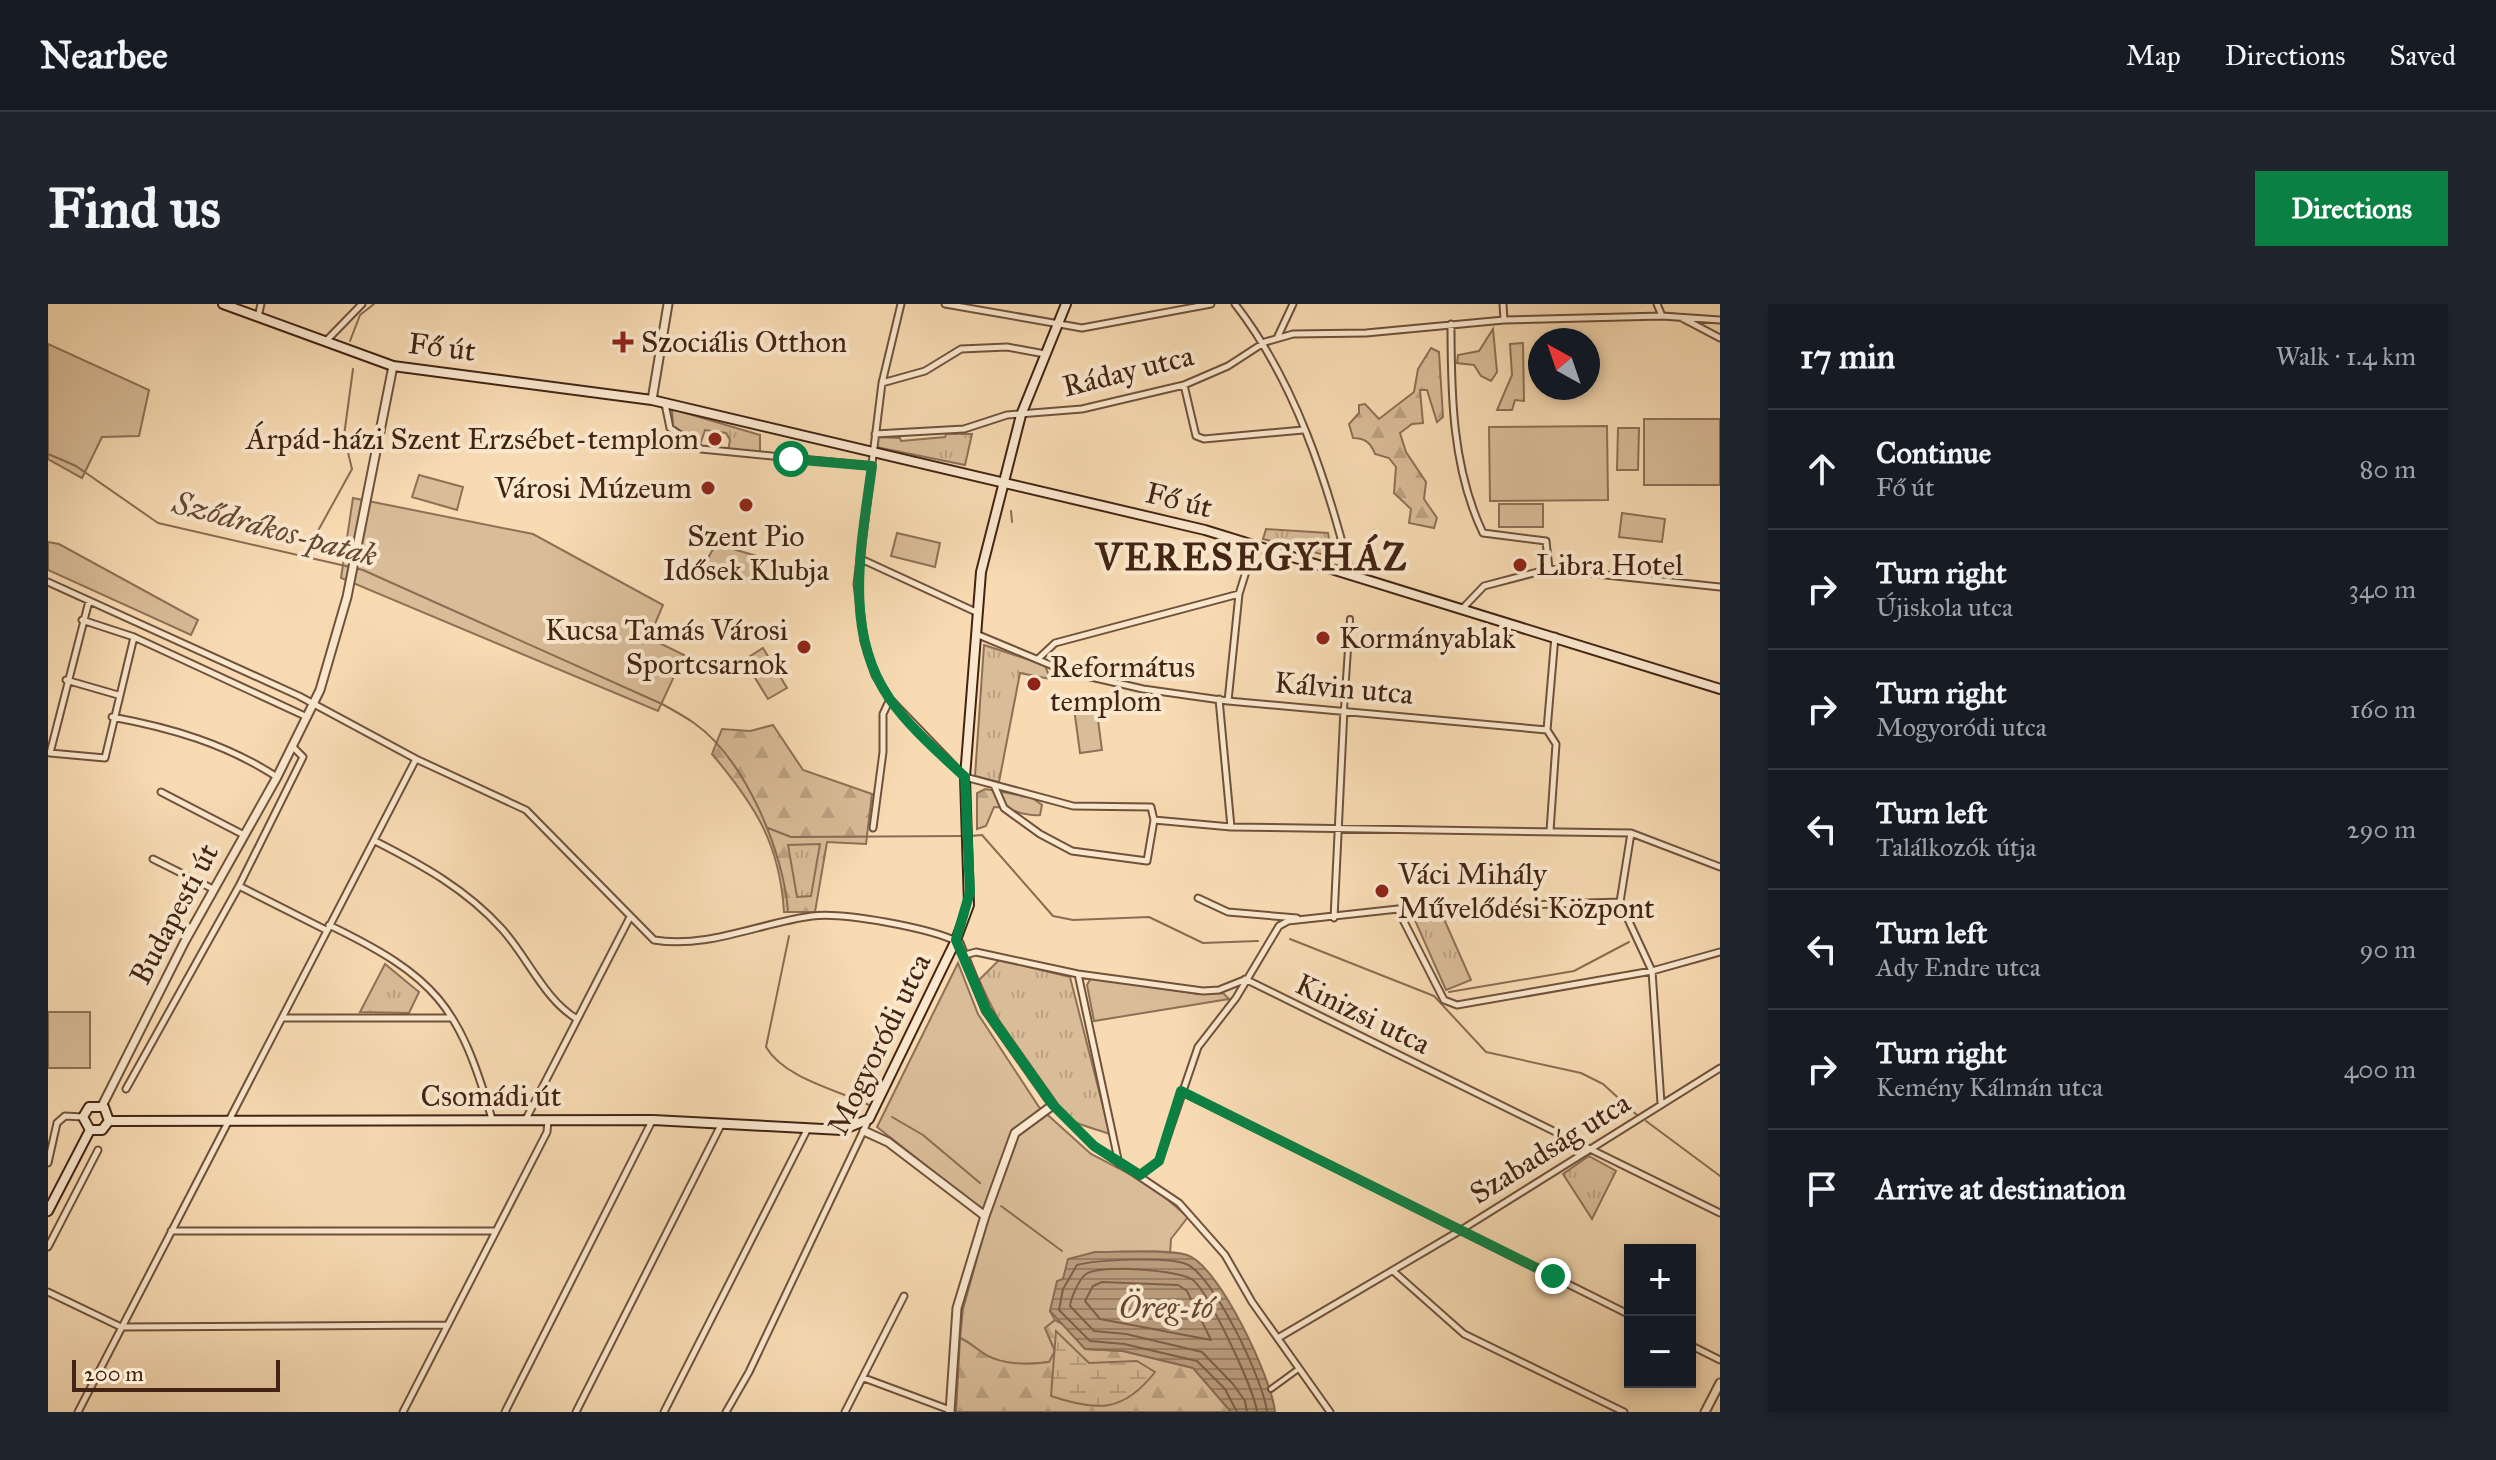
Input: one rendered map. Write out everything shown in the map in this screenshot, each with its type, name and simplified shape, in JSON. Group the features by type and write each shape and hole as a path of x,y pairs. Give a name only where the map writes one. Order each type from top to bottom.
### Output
{"main road":[{"name":"Fő út","path":"223,304 393,366 652,400 1255,545 1720,689"},
{"name":"Mogyoródi utca","path":"869,1119 957,941 969,905 965,777 976,612 987,540 1021,415 1066,304"},
{"path":"102,1106 108,1112 109,1121 102,1130 90,1130 83,1117 89,1107 102,1106"},
{"path":"853,1128 869,1119"},
{"name":"Csomádi út","path":"109,1121 653,1120 853,1128"},
{"path":"48,1211 90,1130"}],"street":[{"path":"258,318 261,304"},
{"path":"324,342 362,304"},
{"path":"652,400 668,304"},
{"path":"901,304 882,383 857,584 864,641 875,675 890,699 965,777 1073,806 1151,807 1154,820 1147,861 1072,851 1040,834 1004,808 994,785"},
{"path":"945,304 1082,328 1211,304"},
{"path":"1235,304 1265,342 1303,430 1332,501 1351,576"},
{"path":"1278,337 1293,304"},
{"path":"1503,304 1504,320"},
{"path":"1657,304 1662,316"},
{"name":"Ráday utca","path":"875,434 964,429 1007,415 1082,409 1184,385 1228,366 1278,337 1504,320 1662,316 1720,320"},
{"path":"1681,318 1720,338"},
{"path":"1451,324 1452,401 1461,466 1473,511 1483,533 1546,541 1549,569"},
{"path":"882,383 925,371 961,349 1007,347 1045,354"},
{"name":"Budapesti út","path":"102,1106 213,889 277,777 313,704 334,650 393,366"},
{"path":"1184,385 1196,436 1204,439 1303,430"},
{"path":"664,403 670,428 701,449 872,466"},
{"path":"1228,701 1239,594 1255,545"},
{"path":"861,559 976,612"},
{"path":"1462,609 1484,586 1549,569 1720,587"},
{"path":"48,582 313,704 416,759 526,810 629,919 654,940 673,943 815,916 897,924 957,941 986,1010 1053,1105 1094,1146 1179,1203 1225,1255 1297,1370 1330,1412"},
{"path":"1039,658 1055,643 1239,594"},
{"path":"89,601 66,680 50,753 105,758 112,717 134,637"},
{"path":"1334,918 1350,619"},
{"path":"82,620 134,637 307,717"},
{"name":"Kálvin utca","path":"975,634 1083,676 1228,701 1344,709 1547,730"},
{"path":"1550,831 1556,744 1547,730 1555,636"},
{"path":"66,680 118,695"},
{"path":"873,828 883,752 883,714 890,699"},
{"path":"1219,699 1231,827"},
{"path":"112,717 186,734 243,755 277,777"},
{"name":"Budapesti út","path":"126,1089 239,886 303,757 293,747"},
{"path":"78,1412 416,759"},
{"path":"161,792 244,835"},
{"path":"1154,820 1231,827 1631,833 1720,867"},
{"path":"1631,833 1620,902 1652,971 1661,1104"},
{"path":"375,841 438,874 489,916 533,967 547,994 577,1019"},
{"path":"153,859 213,889"},
{"path":"239,886 403,964 430,989 452,1018 477,1066 492,1119"},
{"path":"1198,898 1228,912 1306,919 1398,909 1620,902"},
{"path":"1398,909 1449,1004 1652,971 1720,952"},
{"path":"526,1119 629,919"},
{"path":"1140,1175 1159,1161 1198,1047 1236,998 1279,926 1306,919"},
{"path":"965,955 976,952 1078,974 1203,991 1231,987 1245,979"},
{"path":"1078,974 1119,1164"},
{"name":"Kinizsi utca","path":"1245,979 1720,1213"},
{"path":"283,1018 452,1018"},
{"name":"Szabadság utca","path":"1278,1338 1461,1230 1720,1068"},
{"path":"1181,1091 1624,1312"},
{"path":"864,1378 950,1411 957,1308 985,1216 1015,1133 1053,1105"},
{"path":"48,1163 57,1123 69,1115 83,1117"},
{"name":"Mogyoródi utca","path":"726,1412 869,1119"},
{"path":"403,1412 547,1132 548,1120"},
{"path":"505,1412 653,1120"},
{"path":"576,1412 722,1122"},
{"path":"664,1412 809,1127"},
{"path":"853,1128 888,1142 985,1216"},
{"path":"48,1247 98,1150"},
{"path":"171,1231 496,1231"},
{"path":"1393,1271 1464,1334 1624,1412"},
{"path":"48,1292 121,1327 447,1325"},
{"path":"845,1412 904,1296"},
{"path":"1696,1348 1720,1360"},
{"path":"1271,1389 1297,1370"},
{"path":"1705,1412 1720,1383"}],"green space":[{"path":"1493,329 1497,372 1491,381 1481,376 1474,365 1457,363 1458,355 1479,351"},
{"path":"1523,343 1524,401 1515,400 1512,410 1497,410 1512,375 1510,344"},
{"path":"48,344 149,390 139,436 102,437 82,478 48,459"},
{"path":"1431,348 1439,352 1443,417 1437,422 1427,390 1420,390 1423,423 1412,424 1400,433 1406,452 1426,482 1424,499 1437,518 1434,528 1409,523 1411,509 1394,493 1396,467 1389,458 1375,454 1367,442 1353,438 1349,424 1359,413 1359,405 1365,404 1379,419 1414,392 1418,369"},
{"path":"672,409 760,435 760,454 728,451 730,440 726,433 705,430 700,445 673,426"},
{"path":"1644,419 1720,419 1720,485 1644,485"},
{"path":"1607,426 1608,500 1490,501 1489,427"},
{"path":"1618,428 1639,428 1638,470 1617,470"},
{"path":"946,434 972,434 965,465 876,447 877,437 900,438 901,441 945,437"},
{"path":"419,475 463,487 457,510 412,497"},
{"path":"353,498 533,534 663,605 649,638 684,655 658,711 341,578"},
{"path":"1499,504 1543,504 1543,527 1499,527"},
{"path":"1622,513 1665,519 1662,542 1619,537"},
{"path":"1266,529 1328,533 1332,557 1263,539"},
{"path":"897,533 940,543 935,567 891,556"},
{"path":"48,542 59,544 198,620 191,635 48,570"},
{"path":"716,544 760,557 750,580 740,581 733,570 712,572 708,558"},
{"path":"984,645 1045,665 1050,679 1020,673 999,782 975,776"},
{"path":"763,648 787,688 768,699 744,660"},
{"path":"1096,705 1102,750 1080,753 1074,708"},
{"path":"773,725 803,770 872,794 866,844 827,842 815,912 784,912 777,866 763,827 753,808 712,754 722,729 750,731"},
{"path":"985,789 1031,797 1042,805 1040,815 994,807 986,826 977,829 977,793"},
{"path":"820,844 811,896 797,897 788,845"},
{"path":"1440,910 1471,980 1446,990 1413,916 1416,912"},
{"path":"999,960 1070,977 1110,1134 1075,1122 1063,1113 1021,1058 979,980"},
{"path":"958,963 978,1014 1039,1107 1091,1154 1149,1184 1188,1217 1171,1239 1170,1254 1110,1252 1080,1261 1068,1272 1050,1311 1055,1320 1045,1328 1055,1351 1050,1362 1026,1364 1001,1361 960,1338 963,1309 989,1215 877,1127"},
{"path":"385,964 419,992 409,1013 360,1012"},
{"path":"1091,978 1199,994 1223,993 1229,999 1094,1021 1087,985"},
{"path":"48,1012 90,1012 90,1068 48,1068"},
{"path":"1589,1156 1616,1171 1592,1219 1563,1174"},
{"path":"1055,1320 1066,1326 1085,1349 1123,1351 1194,1368 1231,1412 956,1412 960,1338 1000,1361 1025,1364 1049,1362 1055,1351 1045,1328"},
{"path":"1056,1331 1089,1363 1137,1361 1155,1372 1132,1395 1109,1405 1083,1405 1051,1396"}],"water":[{"name":"Öreg-tó","path":"1095,1252 1178,1253 1200,1263 1214,1279 1242,1325 1272,1396 1275,1412 1231,1412 1193,1368 1123,1351 1085,1349 1050,1311 1057,1281 1063,1279 1068,1259"}],"waterway":[{"path":"350,341 360,315 374,304"},
{"path":"303,558 352,469 344,436 353,369"},
{"name":"Sződrákos-patak","path":"48,454 76,466 158,523 363,570 662,704 686,718 713,739 730,759 759,808 779,862 788,912"},
{"path":"1011,511 1012,522"},
{"path":"768,828 791,837 964,836"},
{"path":"970,836 982,835 1053,916 1073,920 1149,917 1203,943 1258,941"},
{"name":"Sződrákos-patak","path":"789,936 766,1047 774,1058 798,1075 869,1105"},
{"path":"1290,939 1434,996"},
{"path":"1449,992 1574,971 1629,942"},
{"path":"1434,996 1486,1052 1581,1073 1603,1084 1638,1116"},
{"name":"Sződrákos-patak","path":"892,1117 923,1135 980,1183"},
{"path":"1646,1121 1720,1176"},
{"name":"Sződrákos-patak","path":"1001,1206 1062,1251"}],"place":[{"name":"Szociális Otthon","path":"623,342"},
{"name":"Árpád-házi Szent Erzsébet-templom","path":"715,439"},
{"name":"Városi Múzeum","path":"708,488"},
{"name":"Szent Pio Idősek Klubja","path":"746,505"},
{"name":"Libra Hotel","path":"1520,565"},
{"name":"Kormányablak","path":"1323,638"},
{"name":"Kucsa Tamás Városi Sportcsarnok","path":"804,647"},
{"name":"Református templom","path":"1034,684"},
{"name":"Váci Mihály Művelődési Központ","path":"1382,891"}],"district":[{"name":"VERESEGYHÁZ","path":"1252,557"}],"route":[{"path":"791,459 872,466 857,584 864,641 875,675 890,699 965,777 970,892 969,905 956,940 986,1010 1053,1105 1094,1146 1140,1175 1159,1161 1181,1091 1324,1165 1553,1276"}]}
